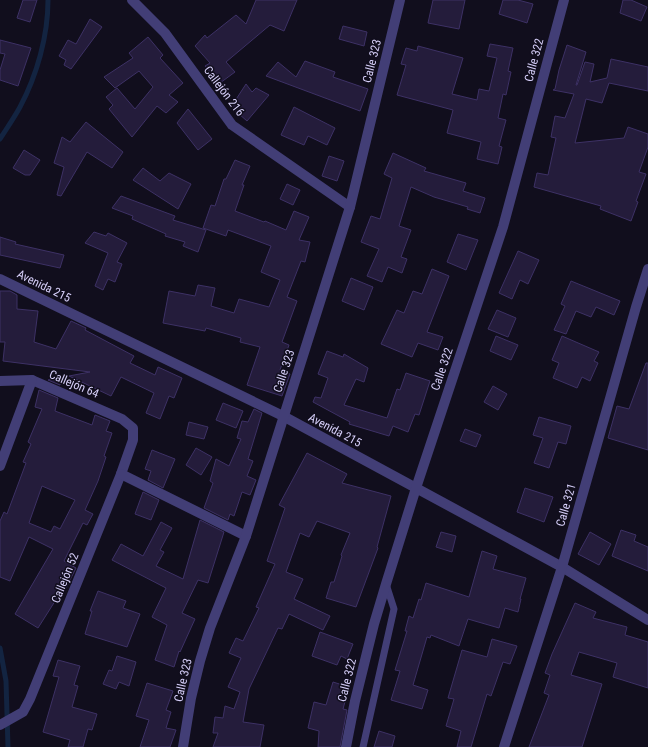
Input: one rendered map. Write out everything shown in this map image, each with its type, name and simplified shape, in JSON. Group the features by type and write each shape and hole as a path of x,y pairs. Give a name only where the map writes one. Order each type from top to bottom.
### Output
{"street":[{"name":"Callejón 216","path":"132,0 165,33 232,125 350,207"},
{"name":"Calle 323","path":"183,747 191,698 210,628 246,536 350,207 400,0"},
{"name":"Calle 322","path":"346,747 363,671 386,584 416,488 503,227 564,0"},
{"name":"Calle 321","path":"504,747 562,567 648,269"},
{"name":"Avenida 215","path":"0,279 283,416 562,567 648,620"},
{"name":"Callejón 64","path":"0,381 32,380 122,419 133,428"},
{"path":"0,466 32,380"},
{"name":"Callejón 52","path":"0,725 23,712 30,699 121,474 133,440 133,428"},
{"path":"121,474 246,536"}],"lane":[{"path":"363,747 394,609 386,584"}],"building":[{"path":"23,0 37,0 30,22 17,18"},
{"path":"256,0 297,0 284,31 270,25 226,62 235,72 220,83 205,66 210,63 195,46 205,35 207,38 236,15 246,24"},
{"path":"433,0 465,0 459,29 428,23"},
{"path":"503,0 518,0 533,4 527,23 499,14"},
{"path":"623,0 631,0 647,7 641,21 620,13"},
{"path":"90,19 102,27 71,69 64,65 66,60 59,56 68,40 76,44"},
{"path":"343,26 367,32 364,46 339,39"},
{"path":"148,37 163,55 160,58 183,83 169,95 178,102 166,113 157,106 132,137 109,109 113,105 106,97 117,88 135,109 153,87 139,71 115,88 104,77 133,58 129,53"},
{"path":"0,40 31,48 18,86 0,80 0,70 5,54 0,53"},
{"path":"490,44 513,48 508,71 511,72 506,95 503,94 498,118 506,120 499,146 502,147 498,164 477,159 481,142 447,133 453,110 397,95 406,65 401,64 406,48 417,51 418,46 463,58 452,94 477,100 479,89 489,91 497,58 487,56"},
{"path":"567,45 586,52 576,85 585,62 594,64 590,82 607,78 611,59 648,67 648,91 609,83 602,103 586,99 575,143 624,138 628,127 648,134 648,147 639,172 646,174 636,201 638,202 631,221 600,209 601,206 534,187 537,173 548,175 556,138 551,137 555,116 565,118 574,94 553,90 555,89"},
{"path":"305,61 335,72 333,77 368,89 360,111 266,76 278,62 296,77"},
{"path":"246,84 252,92 256,88 269,95 247,121 231,107"},
{"path":"294,107 335,128 327,145 308,136 304,145 281,135"},
{"path":"188,109 212,139 198,150 177,123"},
{"path":"86,122 123,152 112,168 87,152 61,196 57,195 64,167 54,163 62,137 70,142"},
{"path":"24,150 40,160 30,175 25,175 13,168"},
{"path":"393,153 426,168 424,171 466,183 463,191 485,198 480,213 467,209 468,207 434,197 411,187 399,226 411,230 401,257 407,259 402,273 388,267 382,282 367,276 379,249 361,242 371,216 380,219 392,178 384,174"},
{"path":"329,156 344,161 337,181 322,176"},
{"path":"235,160 250,166 242,185 244,185 235,211 286,230 294,211 309,217 299,240 310,242 305,262 301,261 287,297 297,301 282,342 289,345 280,370 290,374 282,396 247,385 260,347 240,342 241,338 206,328 205,331 163,323 169,291 195,296 198,285 215,288 211,306 234,313 239,299 269,307 280,280 261,272 271,246 228,230 226,236 203,228 211,205 215,206 224,179 226,179"},
{"path":"143,168 160,181 169,173 191,184 178,209 133,180"},
{"path":"287,184 300,190 293,205 280,199"},
{"path":"121,196 175,216 173,220 206,230 198,252 183,246 185,242 165,236 166,234 132,219 133,216 112,208"},
{"path":"94,232 106,236 108,233 127,243 117,262 122,264 115,282 108,279 103,290 95,286 108,253 85,243"},
{"path":"458,234 478,240 466,270 447,262"},
{"path":"0,237 16,242 15,244 64,255 60,268 0,255"},
{"path":"518,251 539,260 528,284 520,280 512,299 499,293"},
{"path":"432,269 449,276 427,332 443,337 438,350 418,343 412,357 381,344 397,310 404,313 413,291 422,294"},
{"path":"351,278 373,287 364,310 342,301"},
{"path":"571,281 620,301 614,315 596,307 591,317 576,311 566,334 554,330 565,306 561,304"},
{"path":"0,291 10,291 17,295 17,309 38,311 34,342 56,349 71,321 134,356 130,363 155,375 158,367 182,378 174,398 169,396 160,419 146,413 154,393 121,377 111,396 69,376 90,372 3,361 5,342 0,342"},
{"path":"497,310 516,318 508,337 488,329"},
{"path":"496,336 518,345 511,360 490,351"},
{"path":"562,336 599,352 594,361 598,363 590,381 582,377 577,388 553,378 559,363 552,360"},
{"path":"327,351 343,357 344,354 368,368 364,382 356,379 344,405 387,418 397,389 400,390 406,373 430,381 419,415 415,414 408,432 393,426 389,436 349,424 350,422 313,402 315,397 321,398 328,378 318,374"},
{"path":"646,363 648,363 648,450 608,438 617,406 629,409"},
{"path":"62,377 60,385 48,380 55,378"},
{"path":"493,386 507,394 498,410 484,402"},
{"path":"39,390 58,398 55,411 92,425 95,415 110,421 106,431 112,433 104,456 106,457 98,481 85,510 93,514 87,525 83,523 64,561 76,568 66,588 64,587 38,628 15,614 53,549 29,537 10,581 0,577 0,521 4,512 7,514 26,463 23,462 31,444 28,442 42,409 35,407","holes":["42,486 75,500 60,529 54,526 51,532 29,523"]},
{"path":"223,403 243,411 236,428 216,420"},
{"path":"254,409 262,413 248,459 253,461 247,476 256,480 250,495 242,492 234,516 230,514 228,520 204,508 213,483 210,481 216,459 229,466 241,439 237,438 242,421 248,422"},
{"path":"539,417 571,426 566,444 558,442 549,468 534,463 543,438 533,435"},
{"path":"189,422 208,427 204,439 186,435"},
{"path":"465,429 481,435 476,447 460,441"},
{"path":"196,448 212,457 201,475 186,465"},
{"path":"152,450 175,459 163,488 148,480 151,471 145,469"},
{"path":"307,453 347,474 342,483 391,496 377,547 378,548 356,607 326,598 331,582 334,582 342,556 341,555 350,533 317,521 309,537 300,533 286,572 303,579 294,599 330,616 323,630 289,614 282,629 278,628 249,689 243,722 264,725 260,747 213,747 218,733 213,733 215,717 223,718 225,706 234,709 240,692 228,687 241,658 229,653 236,638 243,641 259,608 256,607 275,564 267,561 285,508 279,505"},
{"path":"525,488 553,497 544,522 517,512"},
{"path":"143,492 159,500 151,520 135,514"},
{"path":"200,520 224,532 208,583 198,580 182,613 195,619 180,652 179,651 174,667 155,660 167,625 152,617 166,588 112,560 121,544 143,556 161,522 172,528 160,550 164,552 156,566 183,579"},
{"path":"621,530 636,535 634,541 648,547 648,571 612,556"},
{"path":"441,532 456,536 452,552 436,547"},
{"path":"590,532 611,544 599,565 578,554"},
{"path":"482,551 497,556 493,569 526,578 518,612 505,608 499,628 468,619 459,646 431,635 430,638 427,637 413,685 428,690 422,709 391,700 400,671 395,670 407,631 405,631 409,616 413,618 419,599 421,600 426,583 469,597"},
{"path":"98,591 126,601 123,608 140,614 127,647 85,634 92,611 90,611"},
{"path":"575,603 596,612 593,618 627,627 625,635 648,642 648,688 613,677 617,663 579,652 571,675 602,684 582,747 529,747 549,695 544,693 550,675 545,673"},
{"path":"320,632 353,644 347,659 341,656 337,665 312,656"},
{"path":"492,639 517,646 510,664 503,662 491,696 487,694 471,747 457,747 461,731 446,726 454,699 448,698 462,650 487,657"},
{"path":"117,656 136,662 129,686 119,682 116,689 103,684 109,670 112,671"},
{"path":"58,660 80,666 74,685 78,686 72,707 97,714 92,730 88,729 83,747 68,747 70,740 43,732 59,677 53,676"},
{"path":"333,682 349,687 343,709 347,710 340,747 318,747 319,731 308,728 314,702 326,705"},
{"path":"147,683 173,691 166,710 171,712 166,728 176,730 170,747 140,747 149,720 136,716"},
{"path":"379,731 395,736 392,747 374,747"}],"waterway":[{"path":"0,139 20,107 32,82 44,41 48,0"},
{"path":"0,648 6,681 8,747"}]}
